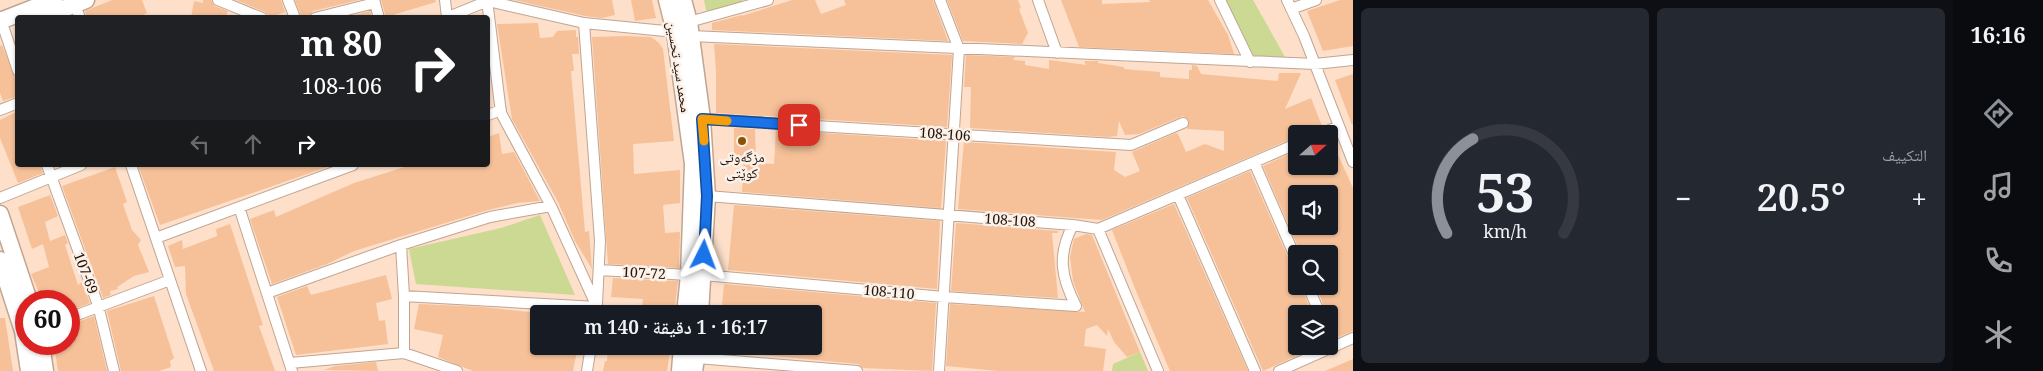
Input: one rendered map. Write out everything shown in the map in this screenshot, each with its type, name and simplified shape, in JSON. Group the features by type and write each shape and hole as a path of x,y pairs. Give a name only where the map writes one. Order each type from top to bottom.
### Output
{"main road":[{"path":"23,15 54,0"},
{"name":"محمد سید تحسین","path":"667,0 675,32 693,164 696,275 688,305"},
{"path":"683,0 690,29 702,119 707,196 696,275 699,305"},
{"path":"51,15 80,7"},
{"path":"0,214 26,290"},
{"path":"0,260 23,331 29,371"},
{"path":"43,355 45,371"},
{"path":"680,371 681,355"}],"street":[{"path":"218,0 255,15"},
{"path":"288,0 294,15"},
{"path":"445,0 446,15"},
{"path":"451,15 488,0 584,23 675,32"},
{"path":"488,0 490,15"},
{"path":"690,29 749,4 768,0"},
{"path":"939,371 959,49 940,0"},
{"path":"1038,0 1057,53"},
{"path":"1220,0 1250,62"},
{"path":"1316,0 1289,4 1352,158"},
{"path":"325,15 374,1 378,15"},
{"path":"490,17 501,110 551,206 594,305"},
{"path":"584,23 600,241 596,305"},
{"path":"4,24 15,61"},
{"path":"690,29 959,49 1315,64 1353,60"},
{"path":"0,110 15,104"},
{"path":"490,115 501,110"},
{"name":"108-106","path":"702,119 1131,145 1183,123"},
{"path":"1158,371 1098,229 1288,147"},
{"path":"1254,162 1290,245"},
{"name":"107-69","path":"47,167 98,305 114,371"},
{"path":"0,198 76,167"},
{"path":"132,167 201,371"},
{"path":"156,238 348,167"},
{"path":"1178,195 1255,371"},
{"name":"108-108","path":"707,196 1074,225 1098,229"},
{"path":"267,293 401,245 490,217 551,206"},
{"path":"239,207 291,367 404,353 457,371"},
{"name":"108-110","path":"696,275 944,297 1076,306 1063,275 1062,256 1066,238 1074,225"},
{"path":"401,245 404,296 404,353"},
{"name":"107-72","path":"599,270 696,275"},
{"path":"80,313 170,280"},
{"path":"404,296 530,305"},
{"path":"1338,345 1353,338"},
{"path":"588,371 590,355"},
{"path":"1279,371 1315,355"},
{"path":"696,358 857,371"}],"green space":[{"path":"704,0 743,0 712,13 706,10"},
{"path":"1226,0 1253,0 1285,57 1252,56"},
{"path":"540,215 575,295 416,284 409,249 501,228"},
{"path":"1140,352 1148,371 1112,371 1113,364"}],"building":[{"path":"112,0 142,0 147,13 143,15 86,15 85,11"},
{"path":"203,0 211,0 215,6 228,11 226,15 192,15 194,1 203,3"},
{"path":"236,0 281,0 285,12 269,15"},
{"path":"295,0 359,0 313,11 310,15 301,15"},
{"path":"381,0 435,0 436,2 393,15 385,15"},
{"path":"514,0 612,0 615,15 602,18 585,16"},
{"path":"631,0 652,0 656,18 635,21"},
{"path":"792,0 815,0 821,14 846,5 844,0 933,0 948,41 712,30 712,23 742,16"},
{"path":"947,0 1018,0 1021,8 1019,9 1028,33 1022,44 963,41"},
{"path":"1061,0 1102,0 1102,4 1150,2 1149,0 1208,0 1228,35 1234,54 1079,47"},
{"path":"1340,0 1353,0 1353,46 1323,51 1307,11"},
{"path":"370,11 371,15 356,15"},
{"path":"538,23 540,38 553,37 557,31 576,30 576,37 578,37 579,54 572,54 574,71 571,71 585,232 589,231 592,269 575,241 558,202 512,119 497,24"},
{"path":"592,37 651,37 663,49 674,141 633,144 634,174 680,170 680,203 663,205 665,233 680,232 679,268 608,264"},
{"path":"714,44 952,55 947,127 716,113"},
{"path":"2,45 15,78 15,97 3,101 0,93 0,46"},
{"path":"966,55 1015,57 1013,60 1025,61 1025,65 1049,69 1049,60 1086,65 1084,61 1098,61 1098,63 1124,67 1124,69 1160,72 1160,77 1189,79 1189,70 1192,70 1192,65 1197,66 1201,74 1278,81 1279,73 1301,73 1285,109 1311,98 1322,125 1288,125 1288,140 1102,220 958,209 964,142 1116,152 1114,170 1125,177 1140,171 1132,152 1176,133 1186,152 1205,144 1224,151 1224,131 1187,129 1189,121 1183,116 1139,134 1125,135 1119,121 1117,136 1108,137 970,128 971,87 964,87"},
{"path":"1353,74 1353,124 1352,125 1335,80"},
{"path":"15,112 15,167 41,167 43,173 18,183 0,138 0,120"},
{"path":"734,128 755,129 756,163 774,164 776,130 946,141 941,208 742,192 744,157 734,156"},
{"path":"499,133 502,154 514,152 540,201 517,203 488,210 354,251 327,264 272,284 250,219 274,210 276,217 354,183 405,167 490,167 490,136"},
{"path":"1288,155 1288,175 1338,175 1338,155 1353,188 1353,331 1338,337 1338,305 1323,305 1320,295 1338,295 1338,245 1297,245 1293,235 1338,235 1338,185 1288,185 1288,224 1263,166"},
{"path":"115,167 127,202 123,204 132,230 141,240 138,245 149,272 134,276 117,287 118,289 110,291 111,295 103,298 62,186"},
{"path":"139,167 327,167 160,225"},
{"path":"1250,171 1288,257 1288,295 1305,295 1308,305 1288,305 1288,355 1298,355 1263,371 1187,198"},
{"path":"50,195 58,216 45,222 50,241 65,235 68,243 65,245 78,285 82,282 90,303 80,307 80,290 38,290 31,274 49,267 43,244 32,249 18,207"},
{"path":"1174,204 1248,371 1170,371 1112,230"},
{"path":"734,205 940,221 937,289 728,270"},
{"path":"956,223 1058,231 1058,233 1052,233 1058,298 951,291"},
{"path":"230,224 263,325 259,326 275,371 214,371 186,294 185,266 175,267 168,246 182,240 183,249 217,236 216,229"},
{"path":"1086,234 1092,235 1140,352 1127,357 1114,342 1108,329 1107,336 1097,325 1086,329 1084,346 1106,349 1103,371 998,371 946,366 950,304 1085,312 1073,281 1070,257 1074,239"},
{"path":"386,275 392,299 376,303 379,321 385,320 388,344 296,355 277,297 307,286 311,295"},
{"path":"613,278 678,281 675,305 642,305 643,299 611,297"},
{"path":"724,284 936,303 932,371 863,368 858,364 761,355 822,355 822,305 722,305"},
{"path":"154,296 174,358 170,361 171,367 159,371 121,371 107,311"},
{"path":"419,304 483,307 530,312 530,355 576,355 573,371 473,371 438,357 443,335 414,329"},
{"path":"94,316 107,371 58,371 56,355 80,355 80,321"},
{"path":"0,318 5,318 13,371 0,371"},
{"path":"607,355 670,355 667,371 603,371 605,361 607,361"},
{"path":"1353,359 1353,371 1325,371"},
{"path":"376,362 378,371 324,370 335,366"}],"slow traffic":[{"path":"704,141 702,119 727,121"}],"place":[{"name":"مزگەوتی کوێتی","path":"742,141"}],"route":[{"path":"704,255 707,196 702,119 799,125"}]}
